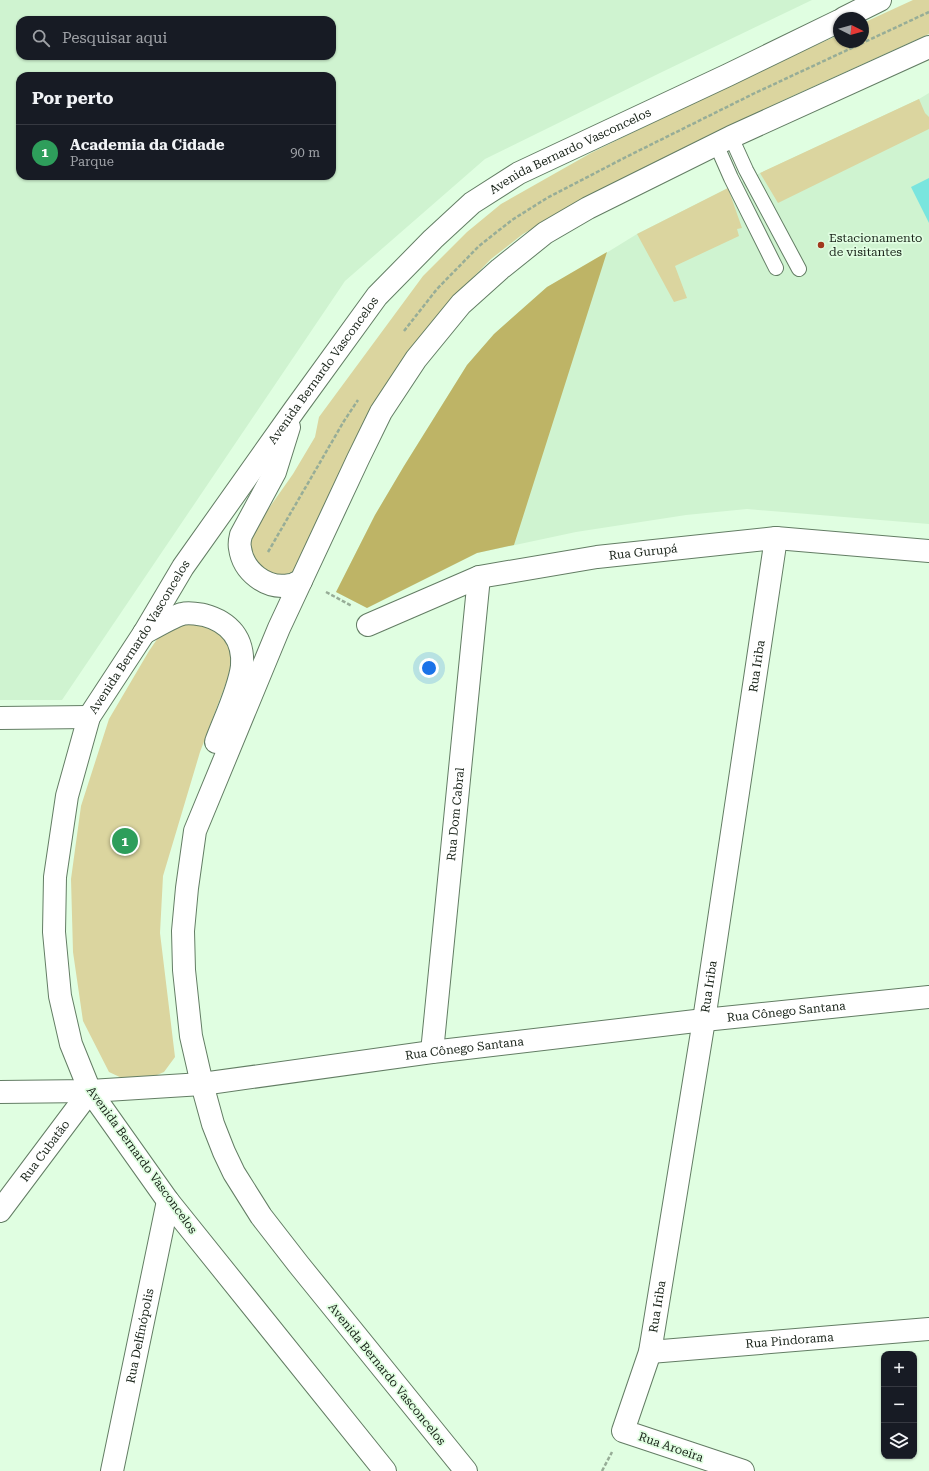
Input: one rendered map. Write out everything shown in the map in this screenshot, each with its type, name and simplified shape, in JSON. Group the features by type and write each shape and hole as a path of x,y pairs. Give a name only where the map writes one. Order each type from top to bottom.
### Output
{"main road":[{"path":"856,12 880,0"},
{"name":"Avenida Bernardo Vasconcelos","path":"385,1471 168,1201 90,1091 69,1037 60,996 54,932 55,877 68,796 89,717 144,633 183,567 295,409 377,296 433,239 472,203 532,166 728,75 833,24"},
{"name":"Avenida Bernardo Vasconcelos","path":"466,1471 261,1216 234,1173 224,1152 213,1124 190,1036 184,970 183,931 195,831 280,628 381,412 416,359 461,304 500,269 546,233 588,208 724,140 929,47"},
{"path":"295,409 275,472 241,535 239,547 243,560 254,576 270,584 289,586 301,581"},
{"name":"Rua Gurupá","path":"368,625 479,577 597,557 776,538 929,551"},
{"name":"Rua Iriba","path":"623,1431 650,1352 704,1020 776,538"},
{"name":"Rua Dom Cabral","path":"432,1052 479,577"},
{"path":"144,633 182,614 199,614 214,618 226,624 238,640 242,666 236,688 205,773 195,831"},
{"path":"0,718 89,717"},
{"name":"Rua Cônego Santana","path":"0,1092 90,1091 202,1084 432,1052 704,1020 929,997"},
{"name":"Rua Cubatão","path":"0,1211 90,1091"},
{"name":"Rua Delfinópolis","path":"112,1471 168,1201"},
{"name":"Rua Pindorama","path":"650,1352 929,1329"},
{"name":"Rua Aroeira","path":"623,1431 743,1471"}],"lane":[{"path":"724,140 746,170 798,269"},
{"path":"724,140 731,178 776,268"},
{"path":"768,250 784,242"}],"shaded area":[{"path":"0,0 812,0 485,159 345,281 62,700 0,700"},
{"path":"913,0 929,0 929,34 786,99 633,174 523,234 491,259 450,301 301,569 283,575 267,572 253,562 248,547 262,518 293,474 315,437 319,417 423,276 467,232 501,204 591,153 770,65 833,38 833,48 869,48 869,20"},
{"path":"929,93 929,524 747,509 686,515 576,532 477,553 367,608 336,592 375,515 467,365 494,334 547,287 577,271 637,234 728,188"},
{"path":"919,99 925,113 929,117 929,129 778,203 760,173"},
{"path":"728,188 742,228 737,229 739,236 675,266 687,298 674,302 637,234"},
{"path":"607,252 514,545 477,553 367,608 336,592 375,515 467,365 494,334 547,287"},
{"path":"184,618 205,621 231,644 232,667 200,752 163,876 160,933 175,1057 164,1072 145,1080 124,1079 109,1072 83,1021 73,952 71,879 81,806 109,719 149,651 164,629"}],"water":[{"path":"929,178 929,223 911,187"}],"place":[{"name":"Estacionamento de visitantes","path":"821,245"},
{"name":"Academia da Cidade","path":"125,841"}]}
